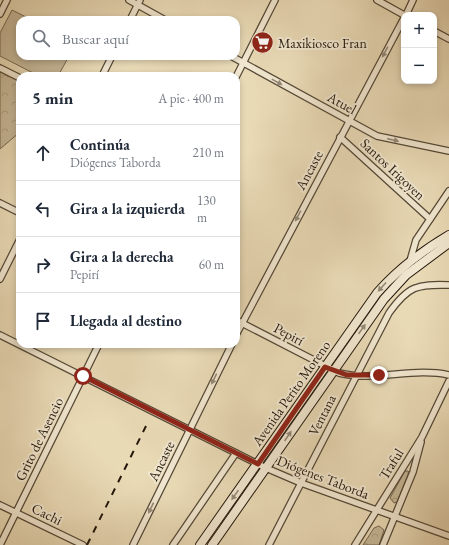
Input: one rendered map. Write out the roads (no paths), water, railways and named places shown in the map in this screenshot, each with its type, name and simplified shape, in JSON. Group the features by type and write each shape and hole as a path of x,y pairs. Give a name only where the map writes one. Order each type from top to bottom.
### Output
{"main road":[{"path":"413,263 449,235"},
{"path":"413,263 449,243"},
{"name":"Avenida Perito Moreno","path":"200,545 376,293 390,278 413,263"},
{"name":"Avenida Perito Moreno","path":"212,545 384,299 413,263"}],"street":[{"path":"129,0 138,2 159,16"},
{"path":"238,72 275,0"},
{"path":"377,0 401,14"},
{"name":"Ancaste","path":"407,12 413,0"},
{"path":"0,14 5,1"},
{"path":"132,16 138,2"},
{"name":"Ancaste","path":"240,320 401,23"},
{"path":"437,33 449,39"},
{"path":"104,72 110,60"},
{"name":"Atuel","path":"238,60 370,133 390,140 449,151"},
{"path":"0,68 16,76"},
{"name":"Santos Irigoyen","path":"340,137 430,219"},
{"path":"413,263 416,240 449,191"},
{"path":"0,203 16,211"},
{"path":"0,279 16,247"},
{"name":"Ventana","path":"269,545 388,313 402,296 419,285 449,285"},
{"name":"Pepirí","path":"240,323 333,371 356,375 430,373 449,375"},
{"name":"Diógenes Taborda","path":"0,335 16,343"},
{"name":"Diógenes Taborda","path":"26,348 266,468 301,483 449,536"},
{"name":"Grito de Asencio","path":"0,545 98,348"},
{"name":"Ancaste","path":"133,545 230,348"},
{"name":"Traful","path":"355,545 422,437 449,382"},
{"name":"Traful","path":"383,545 413,472 422,437"},
{"path":"173,545 236,453"},
{"name":"Cachi","path":"0,504 83,545"}],"railway":[{"path":"87,545 146,426"}],"place":[{"name":"Maxikiosco Fran","path":"263,43"}]}
